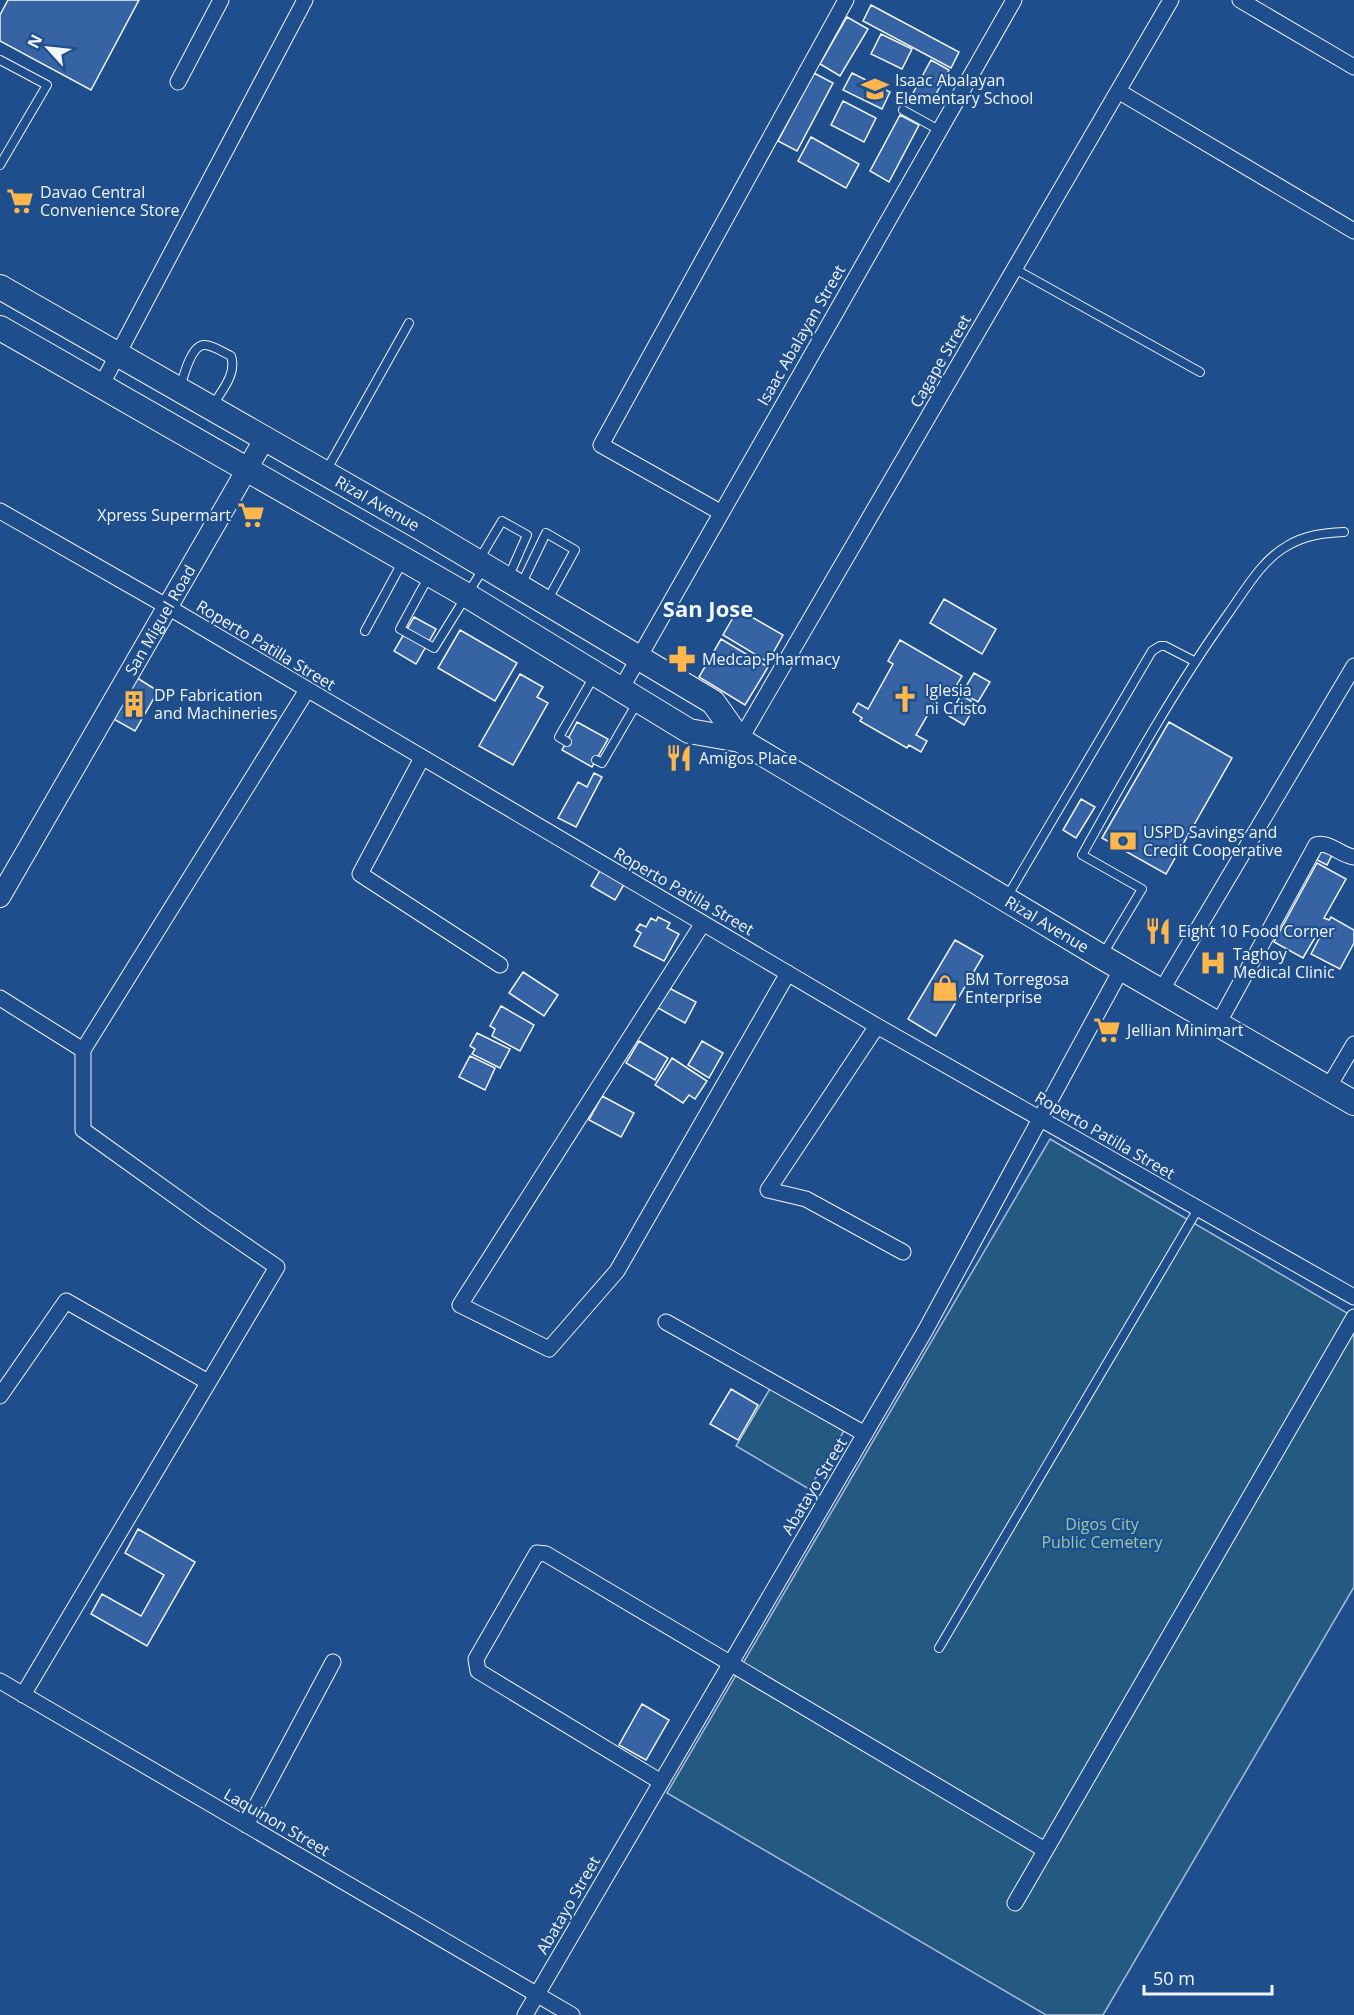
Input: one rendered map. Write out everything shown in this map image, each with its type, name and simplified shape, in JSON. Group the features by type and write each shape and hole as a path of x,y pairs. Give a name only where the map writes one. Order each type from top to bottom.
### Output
{"main road":[{"name":"Rizal Avenue","path":"0,287 325,472 713,702 740,740"},
{"name":"Rizal Avenue","path":"0,328 468,596 689,730 740,740 1161,991 1354,1103"},
{"path":"56,360 74,329"}],"street":[{"path":"178,82 221,0"},
{"path":"101,386 305,0"},
{"path":"720,512 601,445 846,0"},
{"name":"Isaac Abalayan Street","path":"629,694 639,658 720,512 1014,0"},
{"name":"Cagape Street","path":"740,740 1172,0"},
{"path":"1239,0 1354,67"},
{"path":"1118,91 1354,231"},
{"name":"San Miguel Road","path":"0,897 265,438"},
{"name":"Roperto Patilla Street","path":"0,511 168,607 878,1026 1354,1297"},
{"path":"1161,991 1354,666"},
{"path":"23,1695 277,1267 83,1130 83,1050 307,690"},
{"path":"422,758 360,874 500,965"},
{"path":"1218,1024 1316,845 1323,844 1354,857"},
{"path":"703,923 460,1305 549,1349 616,1271 788,973"},
{"name":"Abatayo Street","path":"525,2015 948,1291 1041,1119 1112,962"},
{"path":"0,998 83,1050"},
{"path":"878,1026 768,1190 806,1199 903,1252"},
{"path":"1328,1088 1354,1044"},
{"path":"0,1396 66,1301 208,1382"},
{"path":"1014,1903 1354,1317"},
{"path":"666,1322 866,1434"},
{"path":"661,1782 478,1671 476,1659 537,1553 546,1554 1045,1850"},
{"path":"246,1825 333,1662"},
{"name":"Laquinon Street","path":"0,1681 572,2015"}],"lane":[{"path":"0,60 47,85 0,165"},
{"path":"903,110 939,130"},
{"path":"1015,269 1200,372"},
{"path":"325,472 409,323"},
{"path":"179,389 191,355 200,346 206,345 231,357 233,368 230,377 212,407"},
{"path":"429,574 400,629 434,648 468,596 502,521 527,535 514,584"},
{"path":"1112,962 1142,889 1082,855 1194,661 1268,561 1286,546 1306,536 1344,532"},
{"path":"514,584 546,533 575,550 546,603"},
{"path":"365,631 404,560"},
{"path":"1006,898 1152,651 1165,646 1194,661"},
{"path":"567,742 559,737 596,674"},
{"path":"596,760 602,763 629,694"},
{"path":"939,1648 1198,1209"}],"green space":[{"name":"Digos City Public Cemetery","path":"1050,1139 1354,1317 1354,1587 1103,2015 1046,2015 667,1793"},
{"path":"771,1387 844,1431 809,1489 736,1446"}],"building":[{"path":"8,0 139,0 91,90 0,41 0,15"},
{"path":"871,5 959,52 951,68 863,21"},
{"path":"847,17 868,29 840,76 820,64"},
{"path":"881,34 912,49 902,69 871,54"},
{"path":"931,60 949,70 930,105 912,95"},
{"path":"814,73 833,83 797,151 778,141"},
{"path":"852,73 890,92 882,109 843,90"},
{"path":"843,101 876,118 864,142 831,125"},
{"path":"900,115 919,125 889,182 870,171"},
{"path":"811,137 859,164 846,188 798,161"},
{"path":"944,599 996,629 982,654 930,623"},
{"path":"738,609 783,635 768,662 723,635"},
{"path":"414,617 436,629 416,664 394,651"},
{"path":"460,630 517,663 495,701 438,668"},
{"path":"721,639 768,667 745,705 699,677"},
{"name":"Iglesia ni Cristo","path":"900,640 962,676 951,695 942,690 916,735 927,741 921,752 909,745 907,748 860,721 862,718 853,712 858,703 868,709 893,664 888,661"},
{"path":"974,673 990,682 978,702 962,693"},
{"path":"520,674 543,687 537,697 548,703 513,765 479,746"},
{"name":"DP Fabrication and Machineries","path":"134,676 158,691 135,731 110,717"},
{"path":"961,695 976,704 964,725 949,716"},
{"path":"577,722 608,739 592,767 562,750"},
{"path":"1169,722 1232,758 1166,874 1102,838"},
{"path":"594,773 602,777 576,827 558,818 578,782 587,787"},
{"path":"1081,799 1095,807 1076,838 1063,830"},
{"path":"1322,850 1332,855 1327,865 1317,860"},
{"path":"1317,863 1346,879 1324,918 1329,920 1331,917 1354,930 1354,943 1340,969 1311,954 1320,937 1317,934 1303,958 1274,942"},
{"path":"602,867 626,881 615,900 591,886"},
{"path":"658,917 670,923 667,928 679,934 664,961 634,946 641,933 636,930 640,924 646,927 651,918 656,921"},
{"name":"BM Torregosa Enterprise","path":"955,940 983,956 936,1036 908,1019"},
{"path":"523,972 558,995 544,1016 509,993"},
{"path":"669,988 696,1002 685,1023 658,1008"},
{"path":"501,1006 534,1025 520,1051 492,1036 495,1029 490,1026"},
{"path":"477,1033 510,1049 500,1068 472,1054 475,1049 470,1046"},
{"path":"639,1041 668,1058 655,1080 626,1063"},
{"path":"702,1041 723,1053 709,1078 688,1065"},
{"path":"470,1056 495,1068 485,1090 459,1077"},
{"path":"672,1058 707,1081 695,1099 689,1095 683,1103 655,1085"},
{"path":"602,1096 634,1113 621,1137 589,1120"},
{"path":"731,1389 758,1405 738,1440 710,1424"},
{"path":"138,1529 195,1562 147,1646 91,1614 102,1594 141,1616 164,1575 125,1553"},
{"path":"642,1704 669,1720 646,1760 619,1745"}],"place":[{"name":"Isaac Abalayan Elementary School","path":"875,89"},
{"name":"Davao Central Convenience Store","path":"20,201"},
{"name":"Xpress Supermart","path":"251,515"},
{"name":"Medcap Pharmacy","path":"682,659"},
{"name":"Iglesia ni Cristo","path":"905,699"},
{"name":"DP Fabrication and Machineries","path":"134,704"},
{"name":"Amigos Place","path":"679,758"},
{"name":"USPD Savings and Credit Cooperative","path":"1123,841"},
{"name":"Eight 10 Food Corner","path":"1158,931"},
{"name":"Taghoy Medical Clinic","path":"1213,963"},
{"name":"BM Torregosa Enterprise","path":"945,988"},
{"name":"Jellian Minimart","path":"1107,1030"}],"district":[{"name":"San Jose","path":"708,609"}]}
